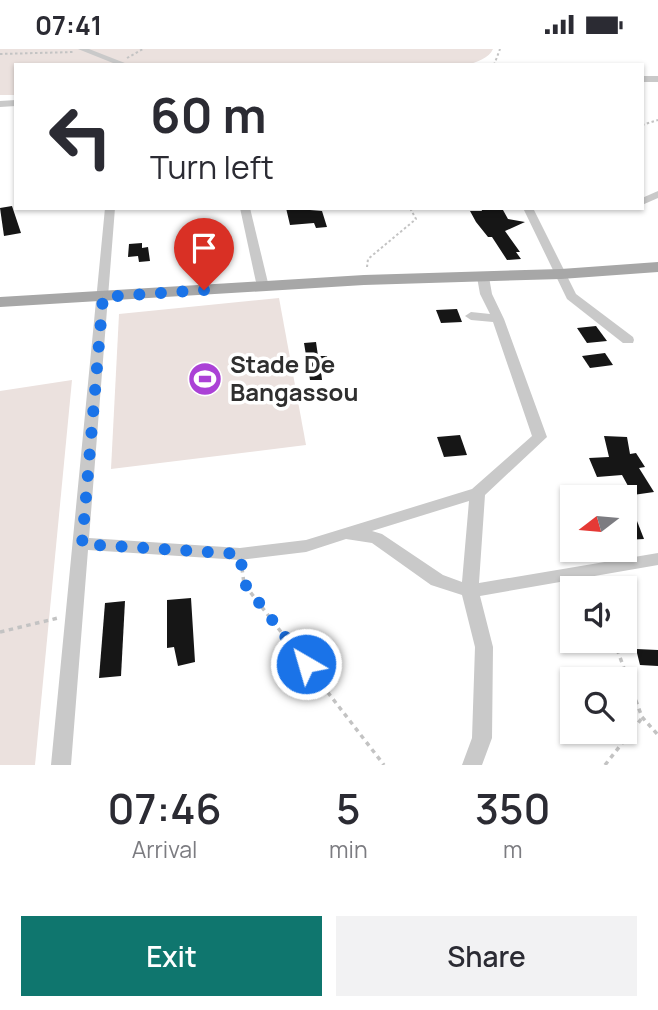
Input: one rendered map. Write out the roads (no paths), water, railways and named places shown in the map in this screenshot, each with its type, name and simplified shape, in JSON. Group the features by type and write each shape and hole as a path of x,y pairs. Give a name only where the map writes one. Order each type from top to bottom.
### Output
{"main road":[{"path":"0,302 364,280 561,274 658,267"}],"street":[{"path":"83,50 119,63"},
{"path":"61,765 110,210"},
{"path":"246,210 263,287"},
{"path":"529,210 571,296 628,339 574,298"},
{"path":"82,544 240,554 306,545 477,493 540,437 498,319 486,295 483,277"},
{"path":"471,316 498,319"},
{"path":"472,765 482,738 484,647 470,591 477,493"},
{"path":"345,533 376,538 437,580 470,591 658,559"}],"place":[{"name":"Stade De Bangassou","path":"205,379"}]}
